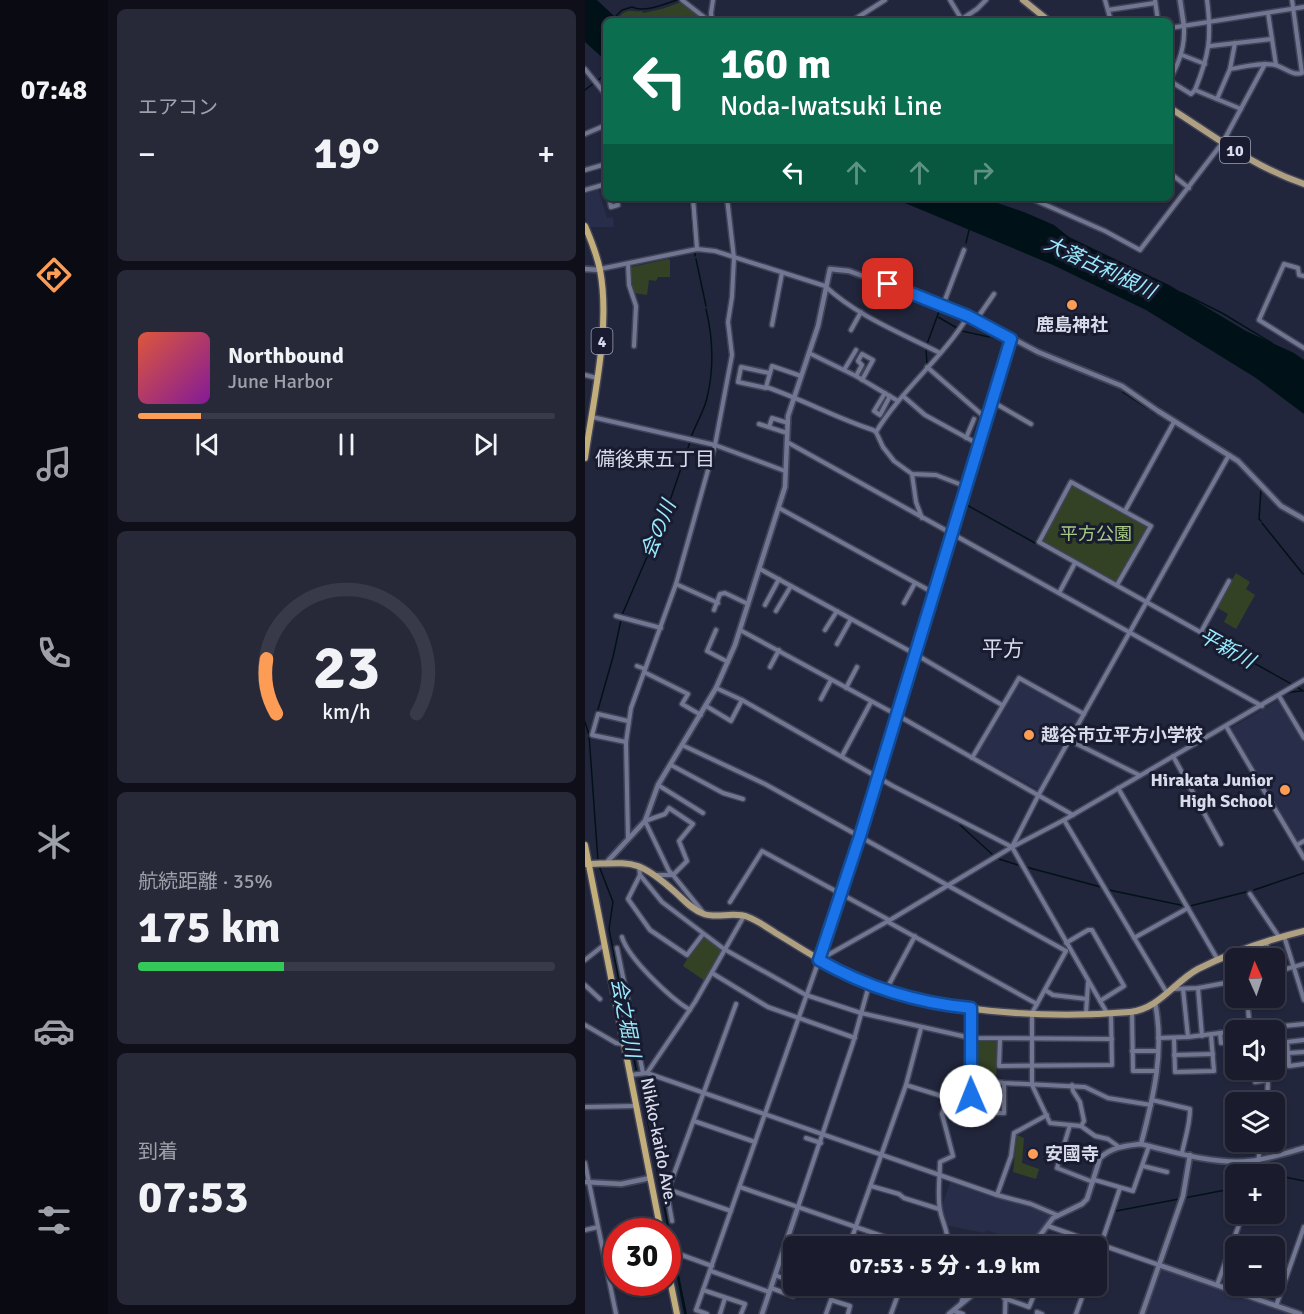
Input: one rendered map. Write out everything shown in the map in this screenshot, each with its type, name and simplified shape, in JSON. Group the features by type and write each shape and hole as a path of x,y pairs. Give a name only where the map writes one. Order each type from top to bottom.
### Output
{"highway":[{"name":"4","path":"585,226 587,239 600,270 603,327 585,458"},
{"name":"Nikko-kaido Ave.","path":"585,845 587,864 632,1074 658,1218"},
{"path":"673,1296 677,1314"}],"main road":[{"path":"1023,0 1045,18"},
{"name":"10","path":"1173,110 1262,167 1304,184"},
{"path":"587,864 623,862 639,866 654,874 690,906 704,914 744,916 754,919 819,960 869,985 927,1002 971,1008 1032,1013 1132,1012 1155,1003 1196,970 1265,941 1304,932"}],"street":[{"path":"682,0 707,18"},
{"path":"711,18 713,0"},
{"path":"857,18 885,0"},
{"path":"950,0 960,18"},
{"path":"964,18 986,0"},
{"path":"1105,0 1110,18"},
{"path":"1173,74 1182,55 1185,39 1181,0"},
{"path":"1173,82 1191,94 1195,90 1210,46 1207,0"},
{"path":"1230,69 1265,64 1277,65 1297,74 1302,73 1292,0"},
{"path":"1108,10 1155,1 1158,18"},
{"path":"1173,27 1304,7"},
{"path":"1269,13 1277,65"},
{"path":"1210,46 1272,39"},
{"path":"1217,99 1230,69 1235,43"},
{"path":"1182,55 1205,64"},
{"path":"1037,201 1105,231 1140,250 1223,142 1265,64"},
{"path":"585,69 603,91"},
{"path":"1195,90 1241,109"},
{"path":"585,135 603,126"},
{"path":"585,170 603,165"},
{"path":"1173,175 1189,188"},
{"path":"585,190 603,186"},
{"path":"610,201 611,207 618,205 617,201"},
{"path":"693,201 695,250"},
{"path":"629,838 626,742 628,721 676,584 715,445 732,355 728,322 734,258 726,201"},
{"path":"585,269 600,270 695,250 715,251 825,286 861,312 940,352"},
{"path":"943,305 964,250"},
{"path":"628,264 629,285 636,306 635,346"},
{"path":"1304,276 1299,275 1298,268 1284,264 1259,320 1304,348"},
{"path":"602,863 645,821 658,785 701,715 728,662 785,487 788,423 822,312 825,286 830,269 841,269 943,305 1011,339 1122,386 1229,456 1248,470 1281,506 1304,519"},
{"path":"772,325 782,273"},
{"path":"976,320 995,294"},
{"path":"851,330 861,312"},
{"path":"876,432 886,416 958,333 968,316"},
{"path":"707,1314 696,1311 841,895 1011,339"},
{"path":"844,370 856,350"},
{"path":"809,353 856,376 899,401"},
{"path":"856,376 862,365 858,361 862,354 873,360 863,380"},
{"path":"766,387 772,366 801,376"},
{"path":"769,373 741,367 738,382 766,387 795,397 876,432 883,447 894,460 912,474 936,475 967,488"},
{"path":"927,367 988,420"},
{"path":"585,375 597,378"},
{"path":"885,393 874,411 880,415 890,396"},
{"path":"903,396 925,415 980,445"},
{"path":"993,402 1031,424"},
{"path":"591,417 715,445 786,471"},
{"path":"769,427 772,418 788,423"},
{"path":"966,438 974,419"},
{"path":"1125,511 1174,422"},
{"path":"759,424 787,433"},
{"path":"787,442 1262,706"},
{"path":"1011,847 1229,456"},
{"path":"912,474 916,501 922,519"},
{"path":"1117,585 1151,526 1071,482 1039,542 1227,647"},
{"path":"779,508 934,594"},
{"path":"1059,593 1075,562"},
{"path":"760,568 1002,705"},
{"path":"765,605 779,579"},
{"path":"1201,632 1229,581"},
{"path":"904,603 915,583"},
{"path":"676,584 718,603"},
{"path":"776,611 791,586"},
{"path":"714,610 720,594 725,593 748,604"},
{"path":"825,630 837,611"},
{"path":"616,616 661,628"},
{"path":"837,644 851,619"},
{"path":"716,630 707,651 728,662"},
{"path":"740,630 897,715 1073,815"},
{"path":"770,668 779,650"},
{"path":"637,666 688,694 682,704 701,715"},
{"path":"846,688 857,667"},
{"path":"972,758 1019,678 1084,714"},
{"path":"821,699 831,680"},
{"path":"819,960 889,921 1011,847 1073,815 1304,680"},
{"path":"716,688 1011,847 1066,943 1067,950 1109,1013 1112,1065 999,1066 999,1039"},
{"path":"1279,696 1304,738"},
{"path":"705,706 731,721 742,700"},
{"path":"842,756 871,702"},
{"path":"626,742 592,735 598,714 628,721"},
{"path":"1226,726 1304,858"},
{"path":"1069,740 1139,775"},
{"path":"682,745 765,784 1067,950"},
{"path":"1173,756 1221,844"},
{"path":"671,765 723,793 743,799"},
{"path":"658,785 703,813"},
{"path":"1118,788 1218,960"},
{"path":"645,821 665,814 669,808 693,824 679,841 687,861 673,875 654,874"},
{"path":"1064,820 1134,938 1170,991 1225,983"},
{"path":"645,821 673,875 704,914"},
{"path":"1297,845 1304,841"},
{"path":"730,902 762,851 1037,1004"},
{"path":"639,866 641,875 662,902 703,934 724,949 806,995 861,1013 971,1038 1112,1039"},
{"path":"641,875 628,899 650,930 687,956 703,934"},
{"path":"1250,894 1281,937 1294,967 1304,1000"},
{"path":"1134,938 1188,909"},
{"path":"644,1073 690,1010 744,916"},
{"path":"1066,943 1092,930 1124,986 1100,1001"},
{"path":"886,990 915,936"},
{"path":"622,937 624,946 657,983 690,1010"},
{"path":"1265,941 1267,948"},
{"path":"585,960 604,945"},
{"path":"617,948 644,1073"},
{"path":"1067,950 1032,1013 1032,1085 1050,1123 1081,1126 1095,1136 1108,1139 1119,1147"},
{"path":"1285,969 1304,964"},
{"path":"712,973 768,1007 855,1038"},
{"path":"1086,1013 1088,982"},
{"path":"614,985 623,983"},
{"path":"585,985 600,999"},
{"path":"762,1314 821,1143 855,1038 869,985"},
{"path":"1198,988 1202,1036"},
{"path":"1183,989 1188,1037"},
{"path":"1045,990 1053,994 1087,999"},
{"path":"1141,1144 1152,1103 1157,1071 1158,1038 1155,1003"},
{"path":"671,1218 667,1196 736,1004"},
{"path":"968,1113 971,1098 971,1008"},
{"path":"1132,1012 1133,1071 1157,1071"},
{"path":"1285,1026 1304,1024"},
{"path":"585,1025 616,1043 624,1044"},
{"path":"853,1236 906,1085 921,1028"},
{"path":"1158,1038 1225,1032"},
{"path":"1220,1033 1221,1043 1225,1043"},
{"path":"1174,1038 1175,1072 1214,1071 1211,1035"},
{"path":"1304,1040 1287,1041 1289,1066 1304,1065"},
{"path":"1132,1051 1158,1051"},
{"path":"1288,1053 1304,1052"},
{"path":"1174,1055 1213,1054"},
{"path":"632,1074 644,1073 997,1195 1031,1204 1057,1215"},
{"path":"947,1236 939,1209 941,1160 953,1156 942,1113 956,1076 1004,1083 1072,1085 1085,1087 1108,1098 1190,1109 1189,1130 1184,1139 1182,1153"},
{"path":"1254,1080 1254,1082 1268,1080"},
{"path":"945,1106 968,1113 1004,1113 1004,1083"},
{"path":"906,1085 948,1098"},
{"path":"1072,1085 1080,1102 1084,1121 1081,1126"},
{"path":"585,1107 636,1106"},
{"path":"997,1195 1011,1156 1014,1133 1047,1115"},
{"path":"694,1121 755,1143"},
{"path":"1070,1125 1057,1168 1120,1188 1133,1191 1149,1146"},
{"path":"806,1138 821,1143"},
{"path":"1040,1236 1057,1215 1085,1202 1100,1158 1119,1147 1141,1144 1235,1162 1258,1160 1304,1148"},
{"path":"1257,1164 1259,1152"},
{"path":"1142,1314 1182,1198 1190,1155"},
{"path":"585,1162 587,1181 616,1314"},
{"path":"1143,1166 1167,1172"},
{"path":"587,1181 621,1184 650,1178"},
{"path":"870,1186 939,1209"},
{"path":"740,1187 882,1236"},
{"path":"1104,1236 1120,1188"},
{"path":"670,1190 731,1211"},
{"path":"1217,1285 1239,1224"},
{"path":"1048,1226 1077,1236"},
{"path":"585,1230 598,1227"},
{"path":"1277,1306 1304,1227"},
{"path":"1107,1246 1300,1314"},
{"path":"681,1257 783,1293"},
{"path":"775,1275 783,1278"},
{"path":"703,1290 745,1304 741,1314"},
{"path":"826,1314 832,1296"},
{"path":"891,1314 897,1296"},
{"path":"961,1304 963,1296"},
{"path":"951,1312 971,1296"},
{"path":"1005,1314 1004,1298 1029,1307 1034,1296"},
{"path":"1076,1314 1082,1296"},
{"path":"720,1314 725,1298"},
{"path":"831,1300 850,1306 848,1313 856,1314"},
{"path":"951,1312 963,1314"},
{"path":"1037,1314 1037,1312 1042,1314"}],"shaded area":[{"path":"598,188 607,218 613,217 614,227 590,227 585,217 585,192"},
{"name":"越谷市立平方小学校","path":"1018,681 1079,714 1080,717 1040,789 978,757 977,754"},
{"name":"Hirakata Junior High School","path":"1280,699 1304,741 1304,838 1298,841 1231,728"},
{"path":"951,1180 1052,1215 1036,1236 1005,1236 986,1230 985,1233 945,1225 941,1209"},
{"path":"1160,1268 1225,1291 1225,1296 1238,1296 1288,1314 1144,1314"}],"green space":[{"path":"681,2 702,18 622,18 620,16 628,11 642,11 643,13"},
{"path":"670,260 670,277 658,277 656,281 649,280 647,295 633,293 631,267"},
{"name":"平方公園","path":"1071,482 1151,526 1117,585 1039,542"},
{"path":"1236,573 1250,582 1246,589 1255,595 1236,629 1224,622 1228,614 1216,607"},
{"path":"705,937 721,951 705,981 683,966"},
{"path":"976,1041 998,1042 996,1078 975,1075"},
{"path":"1017,1135 1024,1138 1022,1163 1039,1169 1036,1179 1013,1172"}],"water":[{"path":"585,0 597,0 615,18 603,18 603,58 585,42"},
{"name":"大落古利根川","path":"900,201 992,201 1054,225 1069,237 1169,285 1246,331 1304,360 1304,414 1256,378 1146,310 1053,265"},
{"path":"637,1070 667,1218 666,1218"},
{"path":"681,1285 687,1314 684,1314 681,1296"}],"waterway":[{"path":"614,18 622,10 632,7 642,9 677,0"},
{"path":"585,90 603,76"},
{"name":"会の川","path":"690,201 694,247"},
{"path":"966,243 969,230"},
{"name":"会の川","path":"696,259 706,306"},
{"path":"1182,293 1222,313 1272,343"},
{"path":"927,344 941,306"},
{"name":"会の川","path":"691,437 706,403 711,376 711,342 706,309"},
{"path":"938,317 957,328"},
{"path":"962,331 989,337"},
{"path":"992,337 1008,341"},
{"path":"926,348 927,365"},
{"path":"1066,366 1096,378"},
{"path":"1106,382 1114,386"},
{"path":"1123,392 1149,409"},
{"path":"1152,411 1165,419"},
{"path":"1177,426 1183,431"},
{"path":"1189,434 1222,454"},
{"name":"会の川","path":"622,615 665,515 690,442"},
{"path":"1230,459 1241,467"},
{"path":"1258,485 1261,489 1259,519 1261,521"},
{"name":"平新川","path":"965,504 1035,543"},
{"path":"1262,523 1303,574"},
{"name":"会の川","path":"597,713 621,620"},
{"name":"平新川","path":"1227,648 1304,691"},
{"path":"1283,695 1302,691"},
{"name":"会之堀川","path":"585,722 589,735 598,861"},
{"path":"960,825 994,856"},
{"path":"999,859 1018,865"},
{"name":"会之堀川","path":"599,866 613,902 609,929 637,1074"},
{"path":"1026,867 1101,887"},
{"path":"1254,890 1304,873"},
{"path":"1109,890 1185,906"},
{"path":"1190,906 1246,892"},
{"path":"1285,1177 1304,1181"},
{"path":"1184,1198 1225,1190"},
{"path":"1116,1211 1179,1199"}],"place":[{"name":"鹿島神社","path":"1072,305"},
{"name":"越谷市立平方小学校","path":"1029,735"},
{"name":"Hirakata Junior High School","path":"1285,790"},
{"name":"安國寺","path":"1033,1154"}],"district":[{"name":"備後東五丁目","path":"655,459"},
{"name":"平方","path":"1003,649"}],"route":[{"path":"888,284 968,316 1011,339 860,836 819,960 869,985 927,1002 971,1008 971,1096"}]}
